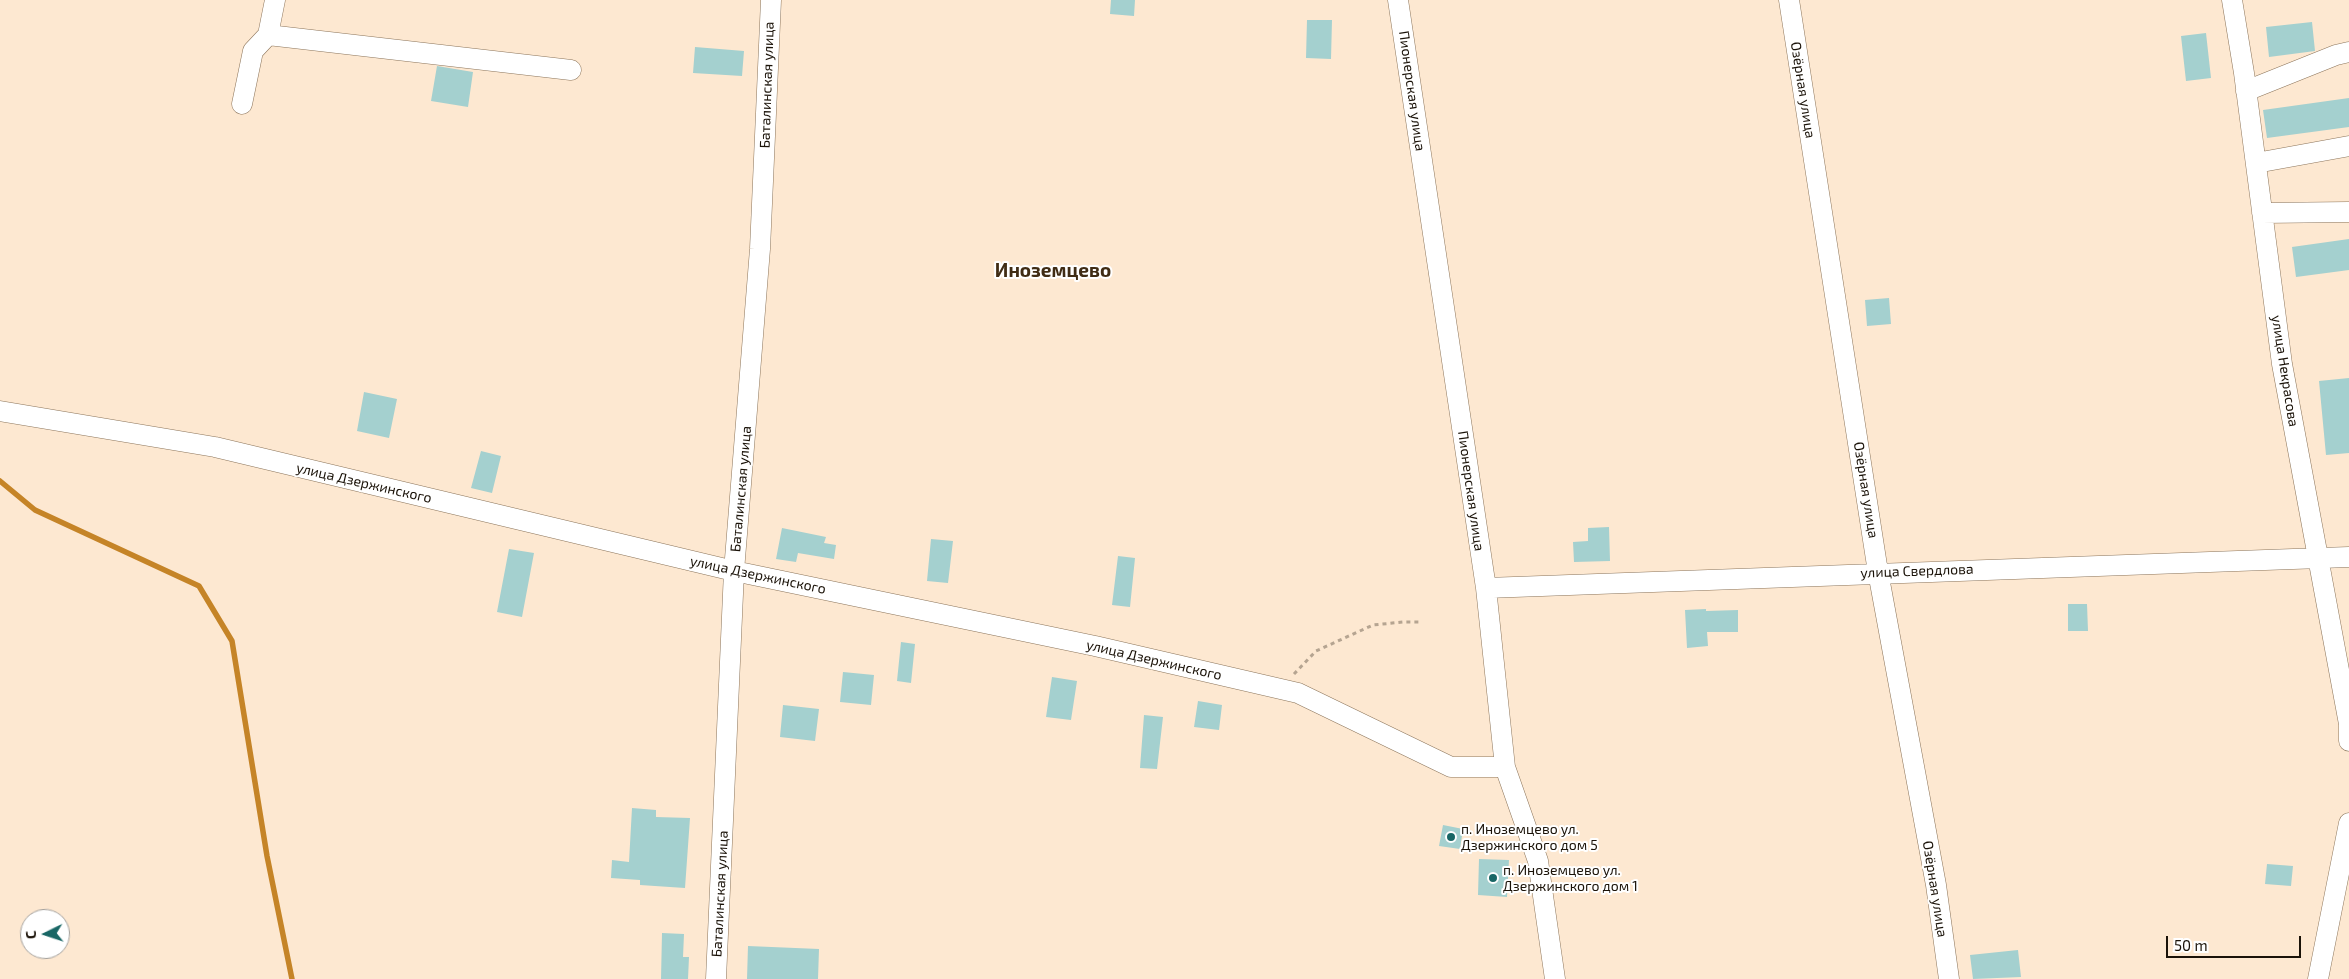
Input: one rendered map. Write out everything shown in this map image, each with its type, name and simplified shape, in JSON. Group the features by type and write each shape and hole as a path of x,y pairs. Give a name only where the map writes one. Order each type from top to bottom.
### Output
{"street":[{"path":"242,104 253,50 268,35 275,0"},
{"name":"Баталинская улица","path":"716,979 734,571 760,249 771,0"},
{"name":"Пионерская улица","path":"1398,0 1486,588 1505,768 1538,861 1555,979"},
{"name":"Озёрная улица","path":"1789,0 1878,572 1936,885 1949,979"},
{"name":"улица Некрасова","path":"2232,0 2256,163 2282,364 2320,558 2349,724 2349,741"},
{"path":"268,35 571,70"},
{"path":"2246,91 2336,55 2349,52"},
{"path":"2256,163 2349,146"},
{"path":"2262,213 2349,212"},
{"name":"улица Дзержинского","path":"0,411 215,447 734,571 1095,646 1298,693 1451,767 1505,768"},
{"name":"улица Свердлова","path":"1486,588 1878,572 2349,557"},
{"path":"2318,979 2349,823"}],"path":[{"path":"1280,689 1316,651 1341,639 1373,625 1422,622"}],"building":[{"path":"1111,0 1135,0 1134,16 1110,14"},
{"path":"1307,20 1332,20 1331,59 1306,58"},
{"path":"2312,22 2315,51 2269,57 2266,27"},
{"path":"2206,33 2211,78 2186,81 2181,36"},
{"path":"695,47 744,51 742,76 693,73"},
{"path":"437,66 473,72 468,107 431,101"},
{"path":"2349,98 2349,127 2267,138 2263,110"},
{"path":"2349,239 2349,270 2296,277 2292,247"},
{"path":"1889,298 1891,324 1867,326 1865,300"},
{"path":"2349,378 2349,453 2326,455 2319,381"},
{"path":"364,392 397,399 389,438 357,431"},
{"path":"481,451 501,456 492,493 471,488"},
{"path":"1609,527 1610,561 1574,562 1573,542 1588,541 1588,528"},
{"path":"782,528 826,537 824,543 836,545 834,559 798,553 796,562 776,559"},
{"path":"931,539 953,541 948,583 927,581"},
{"path":"509,549 534,553 522,617 497,612"},
{"path":"1118,556 1135,558 1130,607 1112,605"},
{"path":"2068,604 2087,604 2088,631 2068,631"},
{"path":"1706,609 1706,611 1738,610 1738,632 1707,632 1708,646 1687,648 1685,610"},
{"path":"901,642 915,644 911,683 897,681"},
{"path":"843,672 874,675 871,705 840,702"},
{"path":"1052,677 1077,681 1071,720 1046,717"},
{"path":"1198,701 1222,705 1219,730 1194,727"},
{"path":"783,705 819,709 815,741 780,737"},
{"path":"1144,715 1163,717 1157,769 1140,768"},
{"path":"632,808 656,810 656,817 690,818 685,888 640,885 640,880 611,878 612,860 629,862"},
{"name":"п. Иноземцево ул. Дзержинского дом 5","path":"1443,825 1463,829 1460,849 1439,846"},
{"name":"п. Иноземцево ул. Дзержинского дом 1","path":"1479,859 1509,860 1507,897 1478,895"},
{"path":"2267,864 2293,866 2291,886 2265,884"},
{"path":"662,933 684,934 683,957 689,957 688,979 661,979"},
{"path":"748,946 819,949 818,979 747,979"},
{"path":"2018,950 2021,977 1973,979 1970,955"}],"waterway":[{"path":"0,481 35,510 199,586 232,641 267,856 292,979"}],"place":[{"name":"п. Иноземцево ул. Дзержинского дом 5","path":"1451,837"},
{"name":"п. Иноземцево ул. Дзержинского дом 1","path":"1493,878"}],"district":[{"name":"Иноземцево","path":"1053,271"}]}
